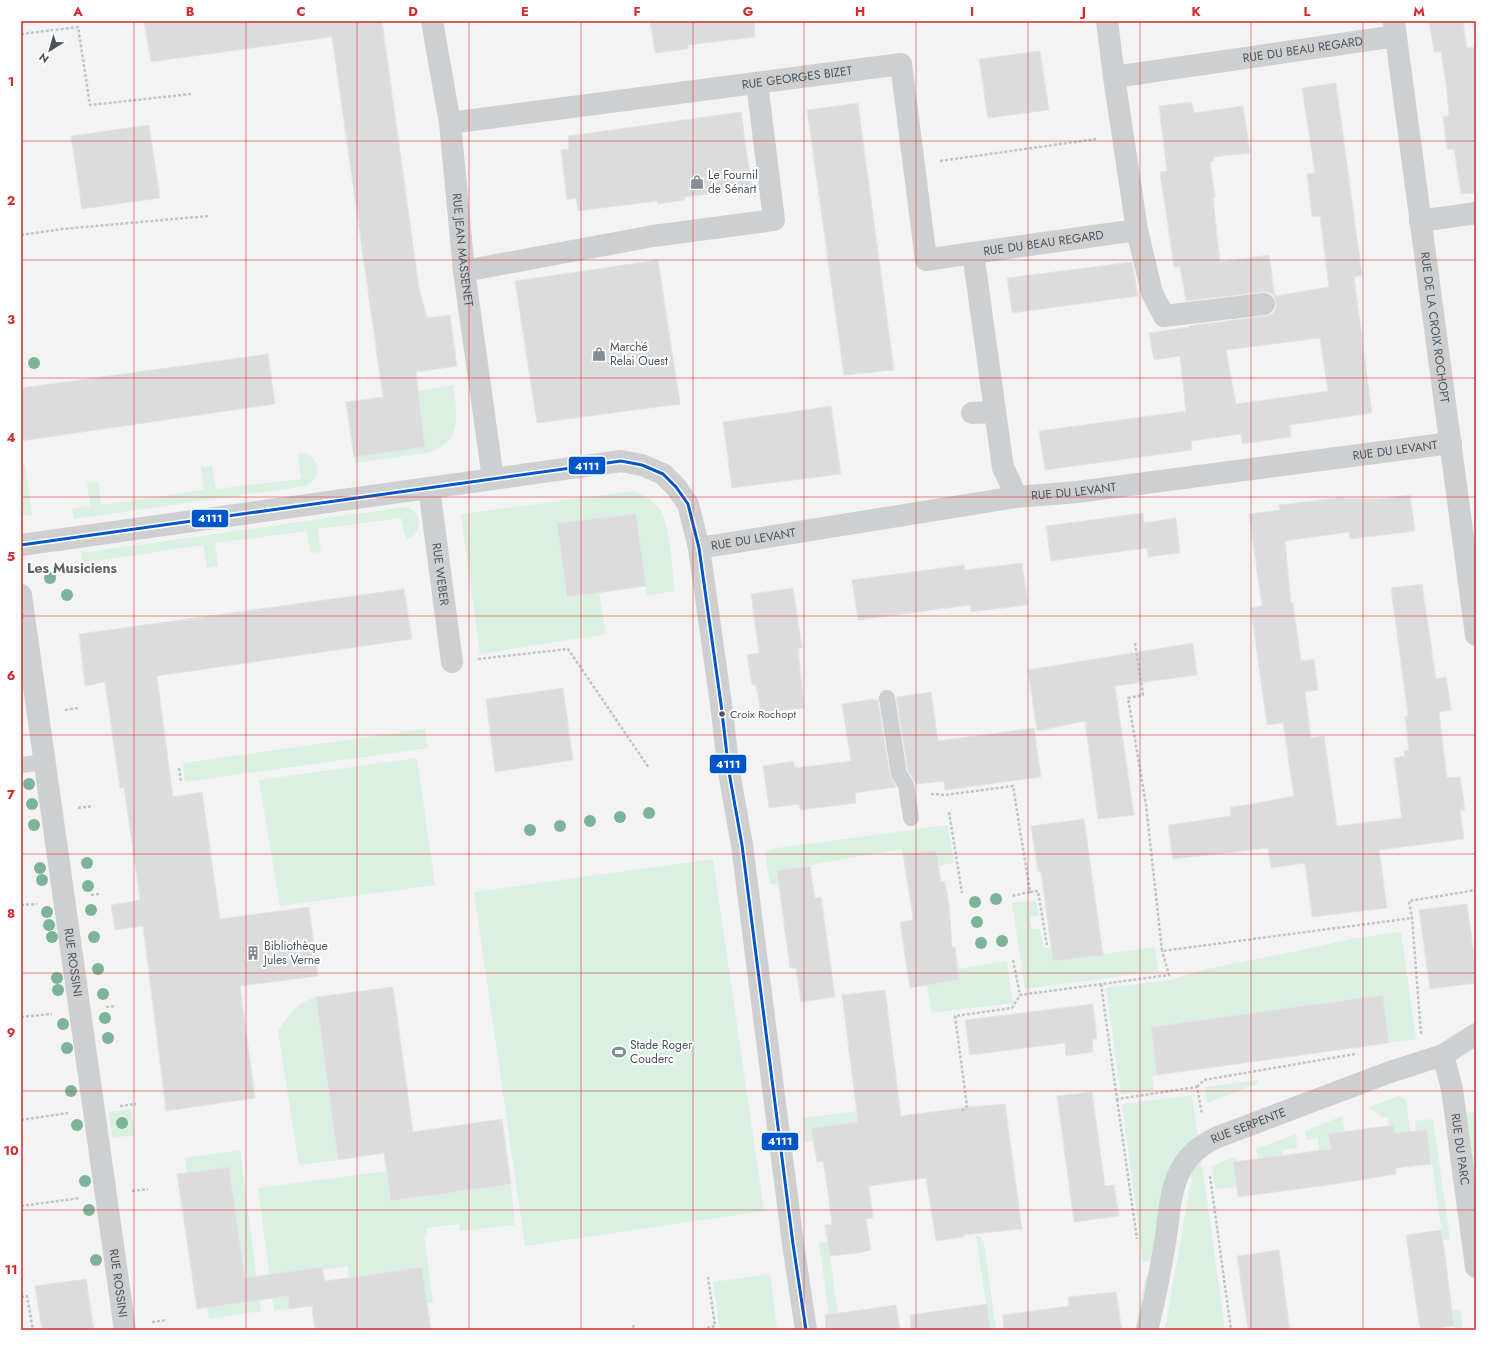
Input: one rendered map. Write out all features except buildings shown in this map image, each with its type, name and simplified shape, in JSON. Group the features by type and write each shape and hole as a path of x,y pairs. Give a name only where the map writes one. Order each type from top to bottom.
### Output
{"street":[{"name":"RUE JEAN MASSENET","path":"432,21 450,123 464,271 488,434 493,479"},
{"path":"1107,21 1137,230 1152,293 1164,316 1264,304"},
{"name":"RUE DU BEAU REGARD","path":"1114,77 1395,28"},
{"name":"RUE DE LA CROIX ROCHOPT","path":"1395,28 1476,634"},
{"name":"RUE GEORGES BIZET","path":"450,123 901,64 926,260 973,253"},
{"path":"464,271 653,236 774,220 757,83"},
{"path":"1420,221 1476,212"},
{"name":"RUE DU BEAU REGARD","path":"1016,497 1003,468 973,253 1137,230"},
{"path":"972,414 995,412"},
{"name":"RUE DU LEVANT","path":"699,548 1016,497 1077,492 1450,443"},
{"path":"21,545 621,461 642,465 663,474 676,487 688,504 699,548 729,772 742,845 793,1244 806,1330"},
{"name":"RUE WEBER","path":"429,488 452,662"},
{"name":"RUE ROSSINI","path":"21,595 26,667 45,762 125,1330"},
{"name":"RUE SERPENTE","path":"1146,1330 1153,1308 1165,1242 1172,1190 1180,1170 1193,1153 1206,1142 1218,1137 1390,1072 1433,1059 1476,1034"},
{"name":"RUE DU PARC","path":"1433,1059 1452,1089 1476,1267"}],"lane":[{"path":"887,698 900,774 906,785 911,818"},
{"path":"21,765 45,762"}],"path":[{"path":"21,34 78,27 90,105 191,94"},
{"path":"934,161 1097,139"},
{"path":"21,235 62,229 208,216"},
{"path":"1020,995 1168,975 1162,951 1146,805 1128,698 1144,695 1135,643"},
{"path":"452,662 568,649 649,768"},
{"path":"179,768 181,782"},
{"path":"925,794 945,795 1013,786 1030,892"},
{"path":"949,812 962,893"},
{"path":"1433,1059 1409,901 1476,890"},
{"path":"1011,896 1038,891 1047,945"},
{"path":"1162,951 1412,918"},
{"path":"962,1111 967,1106 955,1016 1012,1008 1020,995 1013,960"},
{"path":"1101,984 1137,1241"},
{"path":"1117,1099 1197,1088 1204,1080 1357,1054"},
{"path":"1197,1088 1202,1118"},
{"path":"1210,1172 1231,1330"},
{"path":"21,1206 83,1197"},
{"path":"707,1328 715,1326 708,1277"},
{"path":"21,1297 27,1296 33,1330"},
{"path":"633,1325 634,1330"}],"green space":[{"path":"453,385 456,417 453,435 447,442 439,448 427,453 355,463 354,457 425,447 418,391"},
{"path":"306,453 317,465 317,474 306,486 74,519 72,509 90,506 87,484 98,482 101,505 204,490 201,467 212,466 216,489 301,479 298,454"},
{"path":"21,465 25,465 32,515 21,516"},
{"path":"634,491 648,498 659,508 663,515 672,560 675,591 647,596 636,514 557,523 567,597 599,593 606,634 480,654 461,514"},
{"path":"406,507 416,514 419,524 416,533 406,540 401,518 318,529 321,552 310,553 307,531 215,543 218,566 207,568 203,545 82,563 81,553"},
{"path":"425,729 428,748 185,782 183,763"},
{"path":"417,758 435,885 280,906 259,780"},
{"path":"948,825 954,863 939,866 936,850 903,854 901,849 777,871 778,885 770,884 765,853 770,849"},
{"name":"Stade Roger Couderc","path":"713,859 764,1211 525,1246 474,892"},
{"path":"1036,900 1039,915 1030,917 1032,929 1040,929 1044,948 1051,948 1053,961 1155,947 1158,971 1025,989 1012,903"},
{"path":"1401,932 1416,1039 1389,1043 1382,995 1152,1027 1157,1075 1152,1076 1154,1090 1121,1094 1106,988 1170,980 1201,970 1356,938"},
{"path":"1007,961 1013,1003 932,1013 927,985 959,980 958,969"},
{"path":"316,997 338,1160 299,1165 278,1032 294,1010 304,1002"},
{"path":"1257,1080 1259,1083 1207,1103 1205,1087"},
{"path":"1192,1095 1198,1137 1153,1260 1143,1262 1122,1104"},
{"path":"1399,1096 1406,1100 1410,1132 1395,1134 1393,1126 1389,1125 1388,1117 1382,1117 1369,1107"},
{"path":"131,1109 135,1135 112,1138 109,1112"},
{"path":"858,1111 859,1122 812,1128 813,1141 805,1142 803,1118"},
{"path":"1476,1112 1476,1198 1464,1113"},
{"path":"1342,1116 1345,1132 1329,1134 1331,1150 1319,1151 1318,1138 1306,1140 1305,1131"},
{"path":"1433,1119 1450,1239 1443,1240 1427,1130 1416,1131 1415,1121"},
{"path":"1296,1134 1297,1148 1283,1150 1283,1156 1258,1158 1256,1149"},
{"path":"240,1150 261,1311 209,1319 207,1308 248,1302 229,1168 187,1173 185,1158"},
{"path":"1235,1157 1238,1162 1237,1187 1215,1189 1212,1166"},
{"path":"1201,1158 1225,1330 1165,1330 1190,1187 1193,1179 1187,1173"},
{"path":"387,1171 391,1201 511,1184 515,1225 460,1231 459,1224 427,1228 427,1235 424,1236 433,1303 427,1303 422,1267 349,1278 348,1266 322,1270 321,1267 285,1272 289,1309 274,1310 258,1188"},
{"path":"976,1236 980,1237 984,1243 996,1330 990,1330"},
{"path":"828,1242 840,1330 831,1330 819,1243"},
{"path":"770,1274 777,1330 720,1330 713,1282"},
{"path":"1146,1276 1150,1277 1140,1330 1135,1330"},
{"path":"1460,1309 1463,1330 1455,1330 1452,1310"}],"transit line":[{"name":"4111","path":"21,545 621,461 642,465 663,474 676,487 688,504 699,548 729,772 742,845 793,1244 806,1330"}],"place":[{"name":"Le Fournil de Sénart","path":"697,182"},
{"name":"Marché Relai Ouest","path":"599,354"},
{"name":"Croix Rochopt","path":"722,714"},
{"name":"Bibliothèque Jules Verne","path":"253,953"},
{"name":"Stade Roger Couderc","path":"619,1052"}],"district":[{"name":"Les Musiciens","path":"72,568"}]}
